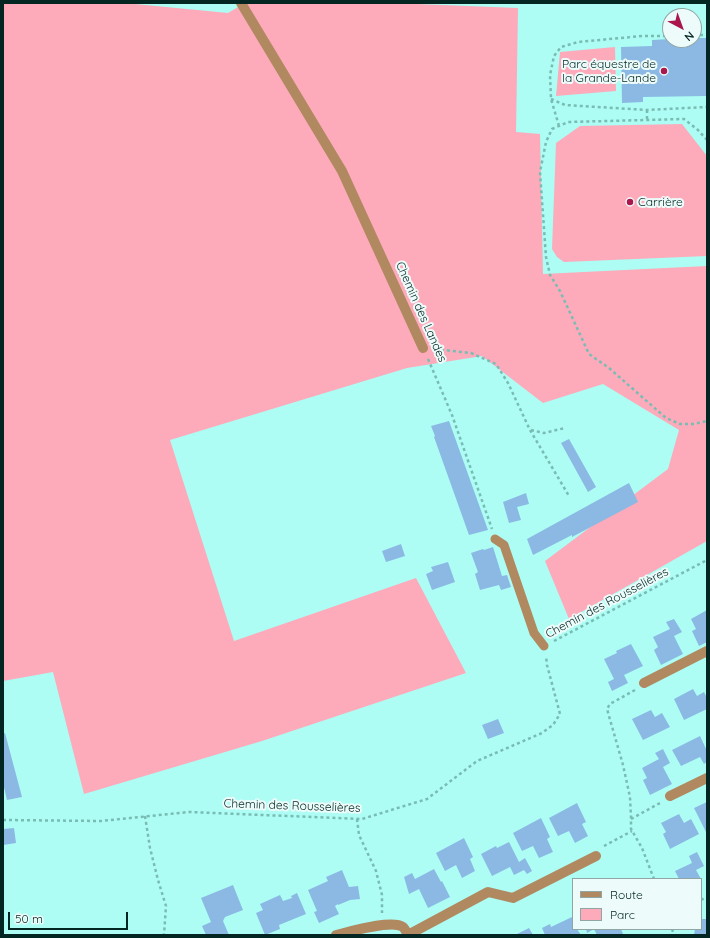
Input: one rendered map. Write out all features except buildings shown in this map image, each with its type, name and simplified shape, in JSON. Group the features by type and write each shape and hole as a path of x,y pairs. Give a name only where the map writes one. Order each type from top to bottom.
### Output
{"street":[{"name":"Chemin des Landes","path":"241,3 342,171 423,348"},
{"path":"644,683 707,651"},
{"path":"670,796 707,778"},
{"path":"336,935 393,924 402,927 408,935 488,892 513,898 596,856"}],"lane":[{"path":"495,539 504,545 534,633 544,646"}],"path":[{"path":"558,126 551,99 550,75 554,56 561,47 578,42 642,36 662,36"},
{"path":"551,99 565,106 647,110 707,107"},
{"path":"647,110 647,120"},
{"path":"707,140 698,130 684,119 568,122 552,129 546,142 540,172 546,257 550,275 560,291 589,354 609,368 666,418 680,424 694,424 707,421"},
{"path":"423,348 471,353 496,364 508,383 530,430 569,496"},
{"name":"Chemin des Landes","path":"423,348 452,415 495,539"},
{"path":"530,430 544,433 564,428"},
{"name":"Chemin des Rousselières","path":"3,820 101,821 189,812 362,819 427,799 477,761 542,733 553,725 560,714 547,665 544,646 707,560"},
{"path":"644,683 610,704 606,709 623,765 630,797 631,829 642,848 654,878"},
{"path":"631,820 663,802 670,796"},
{"path":"145,816 150,848 166,906 164,935"},
{"path":"357,818 359,835 376,871 382,895 382,925"},
{"path":"596,856 603,846 632,831"}],"green space":[{"path":"3,3 125,3 228,13 245,3 392,3 518,8 516,132 540,134 543,274 707,266 707,541 569,619 545,561 668,469 679,430 603,384 543,403 482,356 407,368 170,440 234,641 416,578 466,673 262,741 84,794 53,672 3,681"},
{"path":"615,47 616,91 556,96 560,52"},
{"name":"Carrière","path":"682,124 707,156 707,256 564,262 557,257 552,249 556,143 580,126"}],"place":[{"name":"Parc équestre de la Grande-Lande","path":"664,71"},
{"name":"Carrière","path":"630,202"}]}
